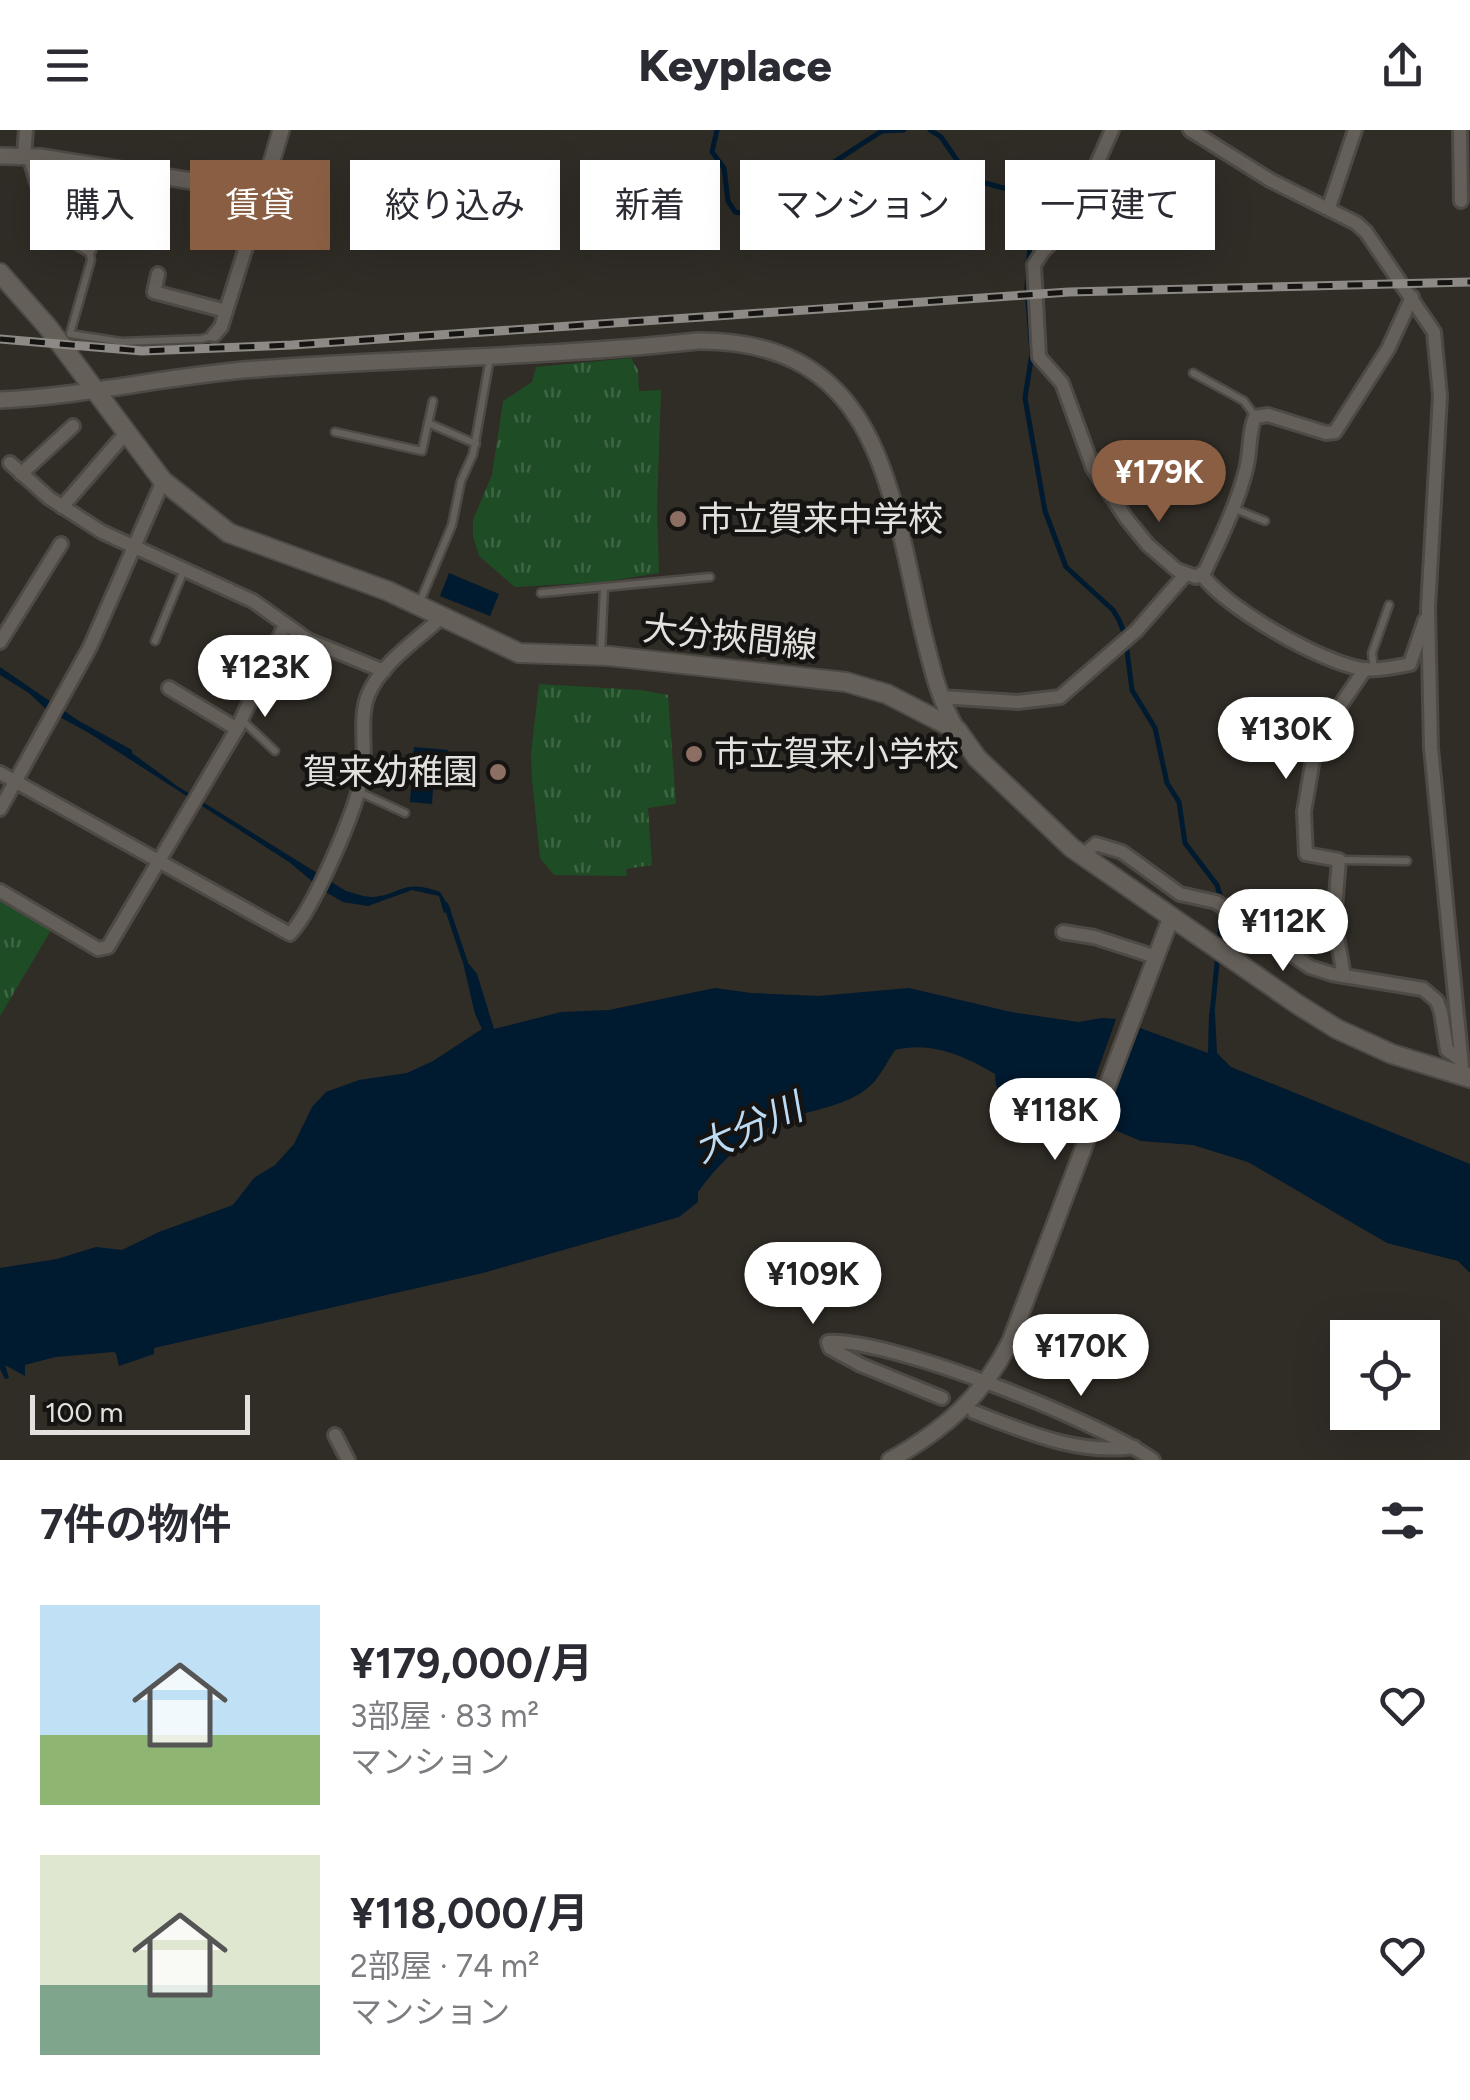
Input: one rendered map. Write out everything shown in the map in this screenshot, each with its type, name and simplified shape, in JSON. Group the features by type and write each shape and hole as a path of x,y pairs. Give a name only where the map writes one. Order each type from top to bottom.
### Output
{"main road":[{"name":"大分挾間線","path":"0,273 47,326 163,481 229,533 419,605 519,652 601,656 856,684 887,694 957,730 982,762 1082,856 1170,920 1337,1029 1406,1060 1465,1072"}],"street":[{"path":"26,130 30,167"},
{"path":"272,160 281,130"},
{"path":"1112,130 1071,222 1036,260 1033,272 1039,357 1062,382 1097,476 1138,534 1185,575 1202,575 1242,610 1298,644 1369,669 1406,665 1412,661 1428,608"},
{"path":"1190,130 1270,180 1329,207 1366,232 1434,332 1440,396 1428,608 1434,794 1465,1072"},
{"path":"1329,207 1355,130"},
{"path":"1460,130 1461,201"},
{"path":"0,156 26,156 190,182"},
{"path":"214,336 221,327 245,250"},
{"path":"158,274 154,292 226,311"},
{"path":"1202,575 1234,508 1256,417 1268,415 1326,433 1335,432 1388,349 1412,297"},
{"path":"0,400 254,369 724,342 769,350 819,376 856,414 882,461 941,696 957,730"},
{"path":"22,474 73,426"},
{"path":"62,508 125,434"},
{"path":"10,463 62,508 134,548 253,601 308,640 384,671"},
{"path":"0,809 90,647 163,481"},
{"path":"0,642 62,544"},
{"path":"941,696 1013,702 1060,697 1105,655 1130,638 1185,575"},
{"path":"0,773 290,934 328,869 359,792 364,768 366,702 384,671 443,616"},
{"path":"0,891 103,950 110,945 239,725 285,626"},
{"path":"1344,976 1334,920 1339,860 1315,858 1304,851 1304,812 1309,776 1326,730 1369,669"},
{"path":"169,688 239,725"},
{"path":"1082,856 1096,844 1116,848 1180,894 1216,902 1310,967 1412,985 1427,992 1441,1012 1447,1050 1465,1072"},
{"path":"890,1460 949,1423 988,1381 1023,1312 1170,920"},
{"path":"1063,932 1094,937 1154,961"},
{"path":"942,1398 844,1358 828,1342 874,1348 988,1381 1109,1434 1154,1460"},
{"path":"974,1412 1078,1446 1115,1450 1134,1447"},
{"path":"335,1435 348,1460"}],"lane":[{"path":"89,250 91,260 70,334 122,342 200,340 214,336"},
{"path":"419,605 452,525 461,480 476,444 491,354"},
{"path":"1193,372 1244,402 1256,417"},
{"path":"335,432 422,451 433,401"},
{"path":"428,423 476,444"},
{"path":"1234,508 1266,521"},
{"path":"156,640 184,570"},
{"path":"540,594 710,576"},
{"path":"601,656 604,589"},
{"path":"1369,669 1388,605"},
{"path":"239,725 275,751"},
{"path":"359,792 405,813"},
{"path":"1339,860 1407,862"}],"green space":[{"path":"631,358 638,370 639,391 661,390 659,573 603,582 515,587 479,556 473,536 473,520 492,475 503,401 532,382 536,367"},
{"path":"539,684 668,695 676,804 648,808 652,865 626,869 627,876 554,875 540,858 531,753"},
{"path":"0,897 53,927 0,1016"}],"water":[{"path":"449,573 499,594 490,616 440,596"},
{"path":"0,667 79,721 132,750 177,786 346,891 372,897 410,887 427,888 440,892 451,910 444,913 439,896 412,890 368,906 343,902 289,862 47,710 0,675"},
{"path":"414,747 448,750 447,772 434,772 432,804 410,802"},
{"name":"大分川","path":"469,964 477,974 494,1029 561,1012 609,1010 715,988 819,996 909,988 1011,1012 1078,1022 1116,1019 1081,1118 1003,1093 996,1086 995,1074 960,1056 922,1047 895,1050 865,1090 774,1125 737,1149 698,1192 698,1202 679,1217 483,1273 154,1348 154,1354 119,1366 113,1352 55,1357 25,1365 25,1376 5,1365 9,1378 5,1379 0,1369 0,1268 57,1259 96,1247 122,1250 233,1205 254,1178 275,1165 294,1144 312,1107 326,1092 359,1080 407,1073 482,1029 464,967"},
{"path":"1209,1013 1215,1013 1217,1053 1231,1067 1470,1164 1470,1273 1458,1261 1387,1243 1248,1162 1193,1145 1141,1141 1103,1125 1140,1028 1208,1053"}],"waterway":[{"path":"717,130 712,152 724,168 728,201 735,212 752,215 882,131 904,130"},
{"path":"930,130 941,137 970,179 1033,196 1027,289 1032,353 1025,398 1045,511 1066,567 1119,620 1125,635 1132,690 1155,728 1167,783 1179,802 1185,843 1217,885 1223,906 1219,943"},
{"path":"446,905 468,970"},
{"path":"1212,1013 1218,954"}],"railway":[{"path":"0,339 142,351 292,345 1069,292 1470,282"}],"place":[{"name":"市立賀来中学校","path":"678,519"},
{"name":"市立賀来小学校","path":"694,754"},
{"name":"賀来幼稚園","path":"498,772"}]}
